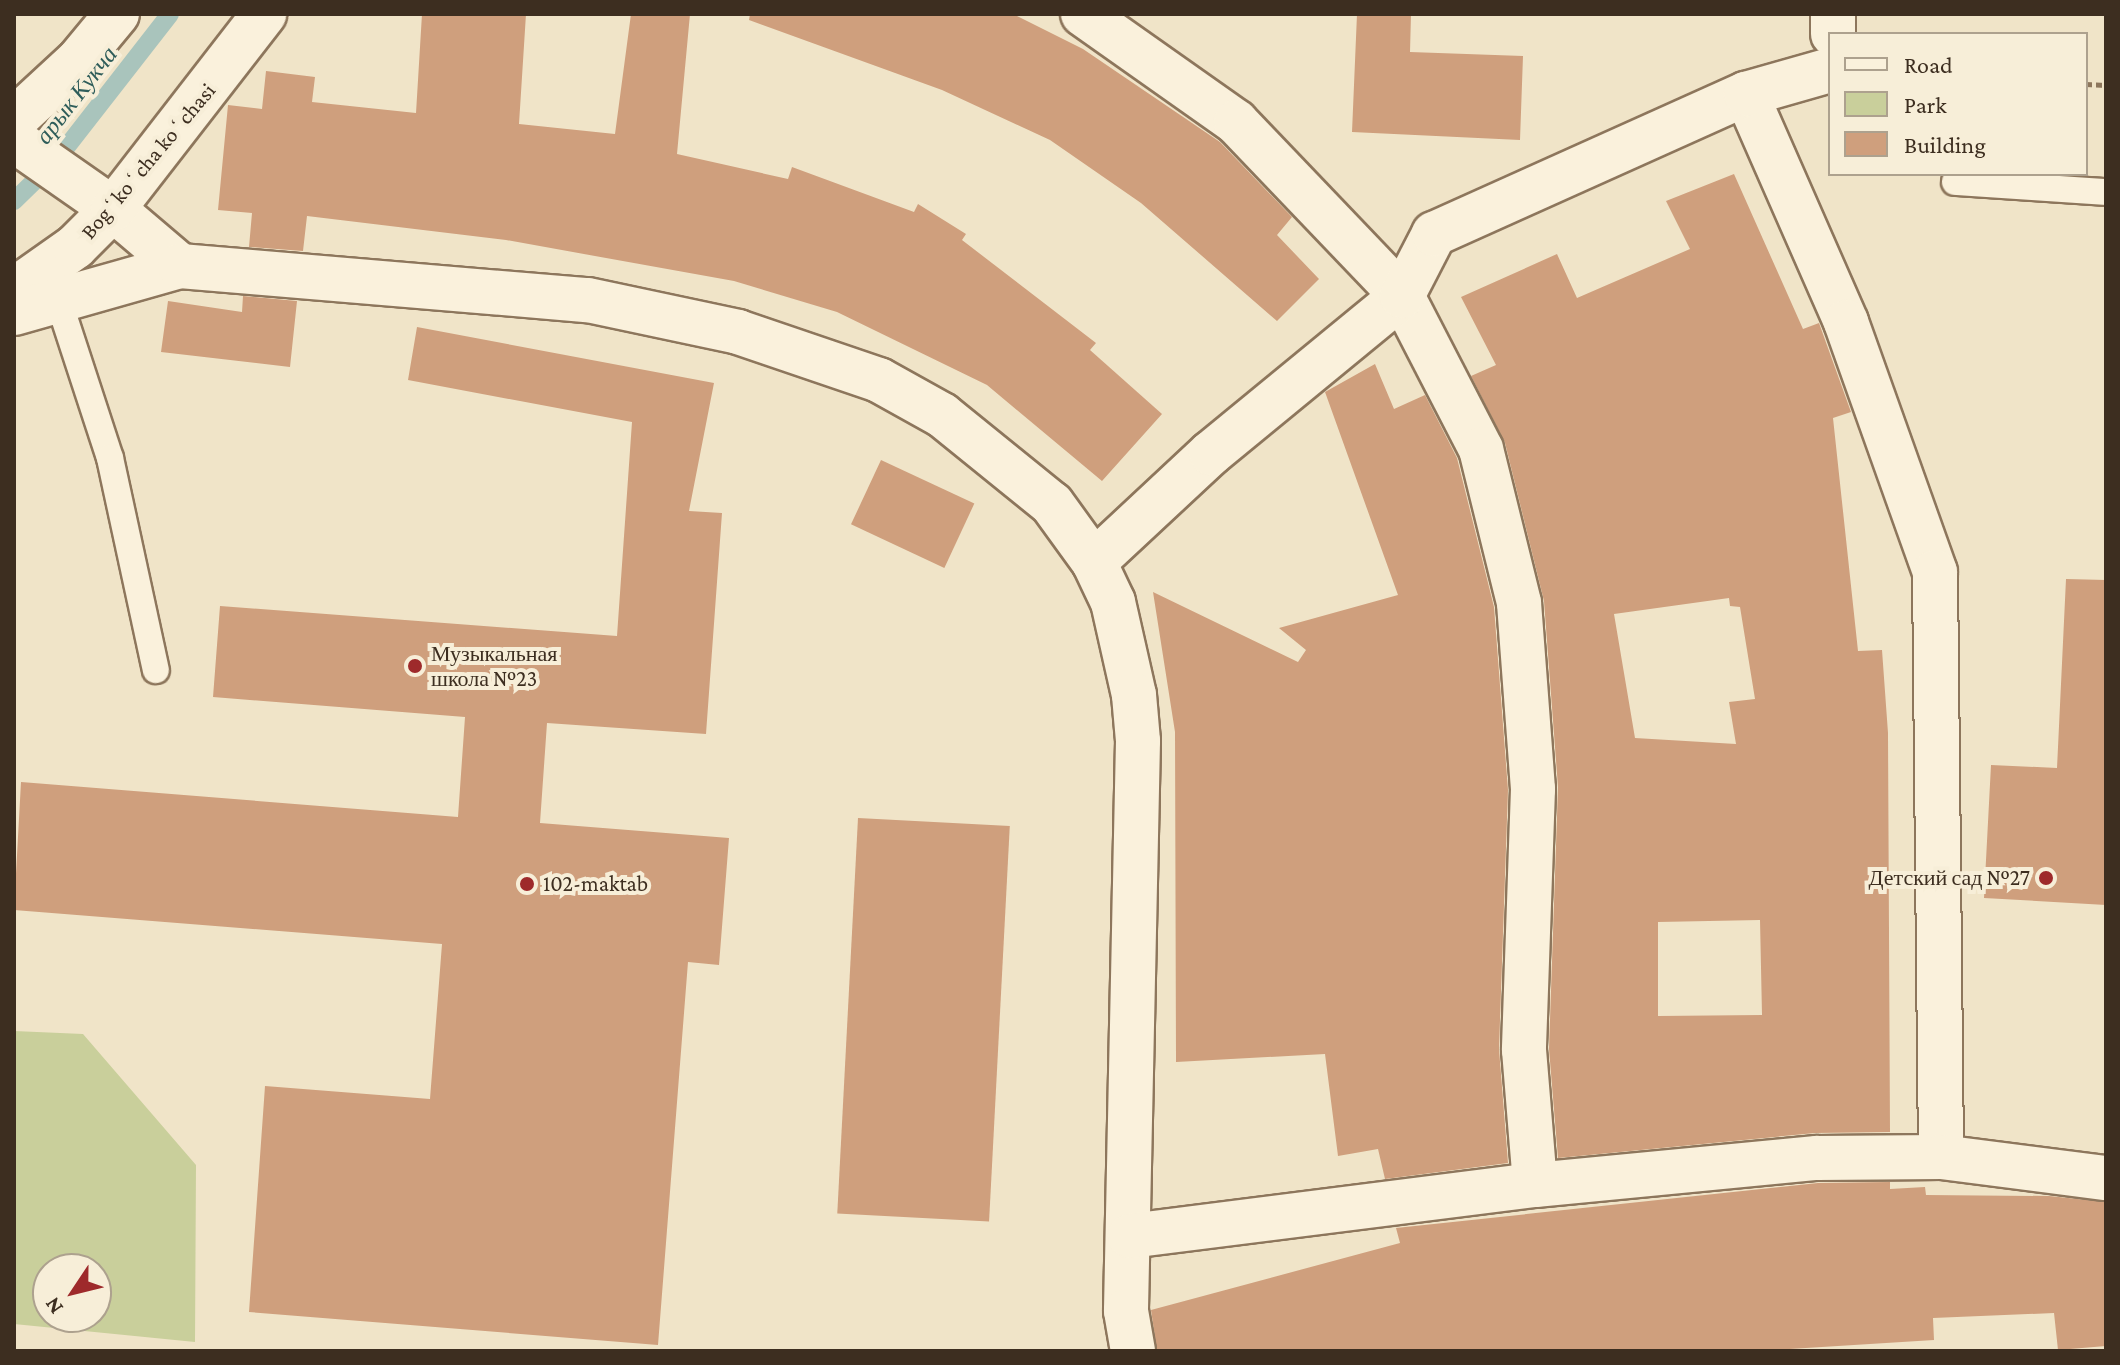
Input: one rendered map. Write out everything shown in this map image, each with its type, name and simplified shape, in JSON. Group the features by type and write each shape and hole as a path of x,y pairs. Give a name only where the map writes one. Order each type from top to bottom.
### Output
{"street":[{"path":"117,14 15,135 180,266"},
{"name":"Bogʻkoʻcha koʻchasi","path":"14,290 75,247 101,201 264,14"},
{"path":"1083,14 1236,122 1402,296 1481,449 1519,603 1533,789 1524,1050 1535,1185"},
{"path":"1094,562 1211,453 1402,296 1434,234 1746,94 1828,71"},
{"path":"1746,94 1846,322 1935,572 1941,1157"},
{"path":"14,313 180,266 588,300 808,352 879,380 942,415 1000,457 1052,504 1094,562 1113,602 1134,695 1138,741 1130,1236 1126,1311 1133,1351"},
{"path":"1130,1236 1535,1185 1817,1158 1941,1157 2106,1178"}],"lane":[{"path":"1955,182 2106,192"},
{"path":"59,302 110,458 156,670"}],"green space":[{"path":"14,1031 83,1034 196,1165 195,1342 104,1333 112,1333 112,1253 32,1253 32,1326 14,1324"}],"building":[{"path":"422,14 526,14 519,124 615,134 631,14 690,14 677,154 788,179 792,167 914,212 918,204 966,234 962,240 1096,343 1090,350 1162,414 1102,481 987,385 837,312 734,281 506,240 307,216 303,251 249,247 252,213 218,210 228,105 262,109 266,71 315,77 312,102 416,113"},
{"path":"750,14 1013,14 1083,49 1220,142 1292,217 1277,235 1319,279 1277,321 1141,203 1050,140 942,90 749,20"},
{"path":"1357,14 1411,14 1410,52 1523,56 1520,140 1352,132"},
{"path":"1734,174 1803,329 1819,323 1851,412 1833,418 1858,651 1882,650 1888,733 1890,1132 1815,1133 1558,1158 1549,1049 1558,787 1544,601 1505,443 1471,376 1496,365 1461,297 1557,254 1577,298 1690,249 1666,201","holes":["1729,598 1730,606 1740,607 1755,699 1729,702 1736,744 1635,738 1614,614","1760,920 1762,1015 1658,1016 1658,922"]},
{"path":"243,296 297,301 290,367 161,352 168,301 242,312"},
{"path":"417,327 714,383 689,511 722,513 706,734 547,723 540,823 729,838 719,965 688,962 658,1345 249,1312 265,1086 430,1099 442,944 14,910 21,782 458,817 465,717 213,697 220,606 617,636 632,422 408,380"},
{"path":"1375,364 1394,409 1425,395 1457,458 1494,607 1508,790 1499,1049 1508,1163 1385,1179 1378,1149 1338,1156 1325,1054 1176,1062 1175,732 1153,592 1298,662 1306,650 1279,628 1398,595 1325,392"},
{"path":"881,460 974,504 944,568 851,524"},
{"path":"2066,579 2106,580 2106,905 1984,898 1991,765 2057,768"},
{"path":"858,818 1010,826 989,1221 837,1213"},
{"path":"1890,1182 1890,1189 1925,1187 1926,1195 2049,1196 2106,1202 2106,1346 2058,1350 2054,1313 1933,1318 1934,1340 1758,1351 1157,1351 1151,1310 1400,1243 1396,1228 1818,1183"}],"waterway":[{"name":"арык Кукча","path":"14,201 58,158 170,14"}],"place":[{"name":"Музыкальная школа №23","path":"415,666"},
{"name":"Детский сад №27","path":"2046,878"},
{"name":"102-maktab","path":"527,884"}]}
